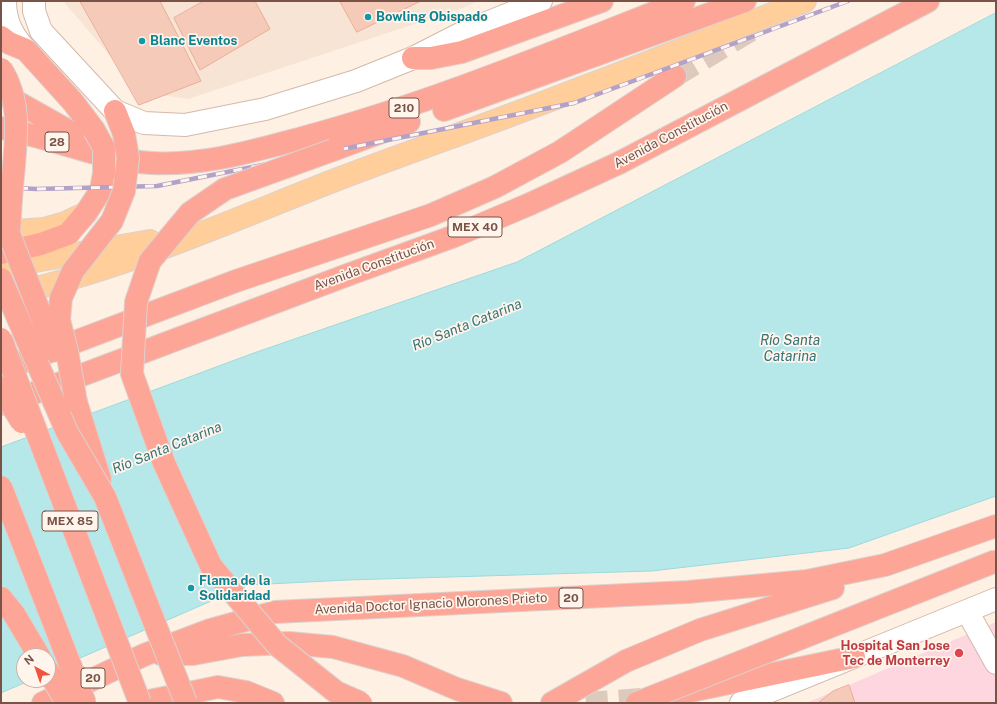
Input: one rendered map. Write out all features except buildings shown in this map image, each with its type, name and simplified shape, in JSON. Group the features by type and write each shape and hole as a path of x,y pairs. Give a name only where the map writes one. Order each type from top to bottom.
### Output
{"highway":[{"path":"413,58 431,58 462,52 602,1"},
{"name":"210","path":"108,165 192,163 249,152 334,130 440,96 684,1"},
{"path":"361,703 336,692 277,645 210,566 164,463 132,374 136,302 150,261 190,213 225,189 745,1"},
{"name":"Avenida Constitución","path":"1,405 350,274 452,238 619,163 928,1"},
{"path":"1,37 9,43 26,50 74,102 94,130 104,148 108,165 101,190 86,213 68,234 41,244 3,235"},
{"path":"1,69 11,89 16,109 17,133 3,235 76,402 105,497"},
{"name":"MEX 40","path":"1,370 236,281 431,215 495,187 560,152 675,76"},
{"path":"1,93 81,137 108,165"},
{"path":"76,402 67,351 59,320 61,298 73,271 112,221 124,191 128,158 124,134 115,111"},
{"name":"28","path":"1,128 108,165"},
{"path":"350,274 431,215"},
{"name":"MEX 85","path":"1,279 67,432 105,497 186,703"},
{"path":"236,281 326,283"},
{"name":"MEX 85","path":"1,339 139,703"},
{"path":"1,388 19,418 40,444"},
{"path":"1,488 86,703"},
{"name":"Avenida Doctor Ignacio Morones Prieto","path":"43,703 144,655 210,630 275,612 688,592 807,581 885,565 996,526"},
{"path":"637,703 996,561"},
{"path":"552,703 626,661 700,630 846,584 885,565"},
{"path":"1,598 14,614 34,648"},
{"name":"20","path":"144,655 193,654 242,645 289,643 332,647 403,666 458,689 502,703"},
{"path":"661,697 854,656"},
{"path":"56,684 67,703"},
{"path":"139,703 218,687 246,692 273,703"}],"main road":[{"path":"1,296 60,282 110,266 209,230 338,179 591,85 805,1"},
{"path":"1,267 209,230"},
{"path":"1,516 34,573"}],"street":[{"path":"6,1 8,22 18,41 26,50"},
{"path":"34,1 34,11 41,31 115,111 144,123 185,125 265,109 356,81 413,58 462,33 541,1"},
{"path":"741,703 996,598"},
{"path":"967,611 993,650"},
{"path":"789,703 798,680"}],"shaded area":[{"path":"63,1 479,1 460,9 188,99 141,92"},
{"name":"Hospital San Jose Tec de Monterrey","path":"996,622 996,703 806,703 849,685"}],"water":[{"name":"Río Santa Catarina","path":"996,13 996,496 849,548 652,571 348,580 248,585 56,669 56,648 16,648 16,686 1,693 1,447 251,354 517,262"}],"tunnel":[{"path":"675,76 760,25"},
{"path":"586,703 656,698"}],"railway":[{"path":"1,187 36,189 157,186 574,103 848,1"}],"place":[{"name":"Bowling Obispado","path":"368,17"},
{"name":"Blanc Eventos","path":"142,41"},
{"name":"Flama de la Solidaridad","path":"191,588"},
{"name":"Hospital San Jose Tec de Monterrey","path":"959,653"}]}
